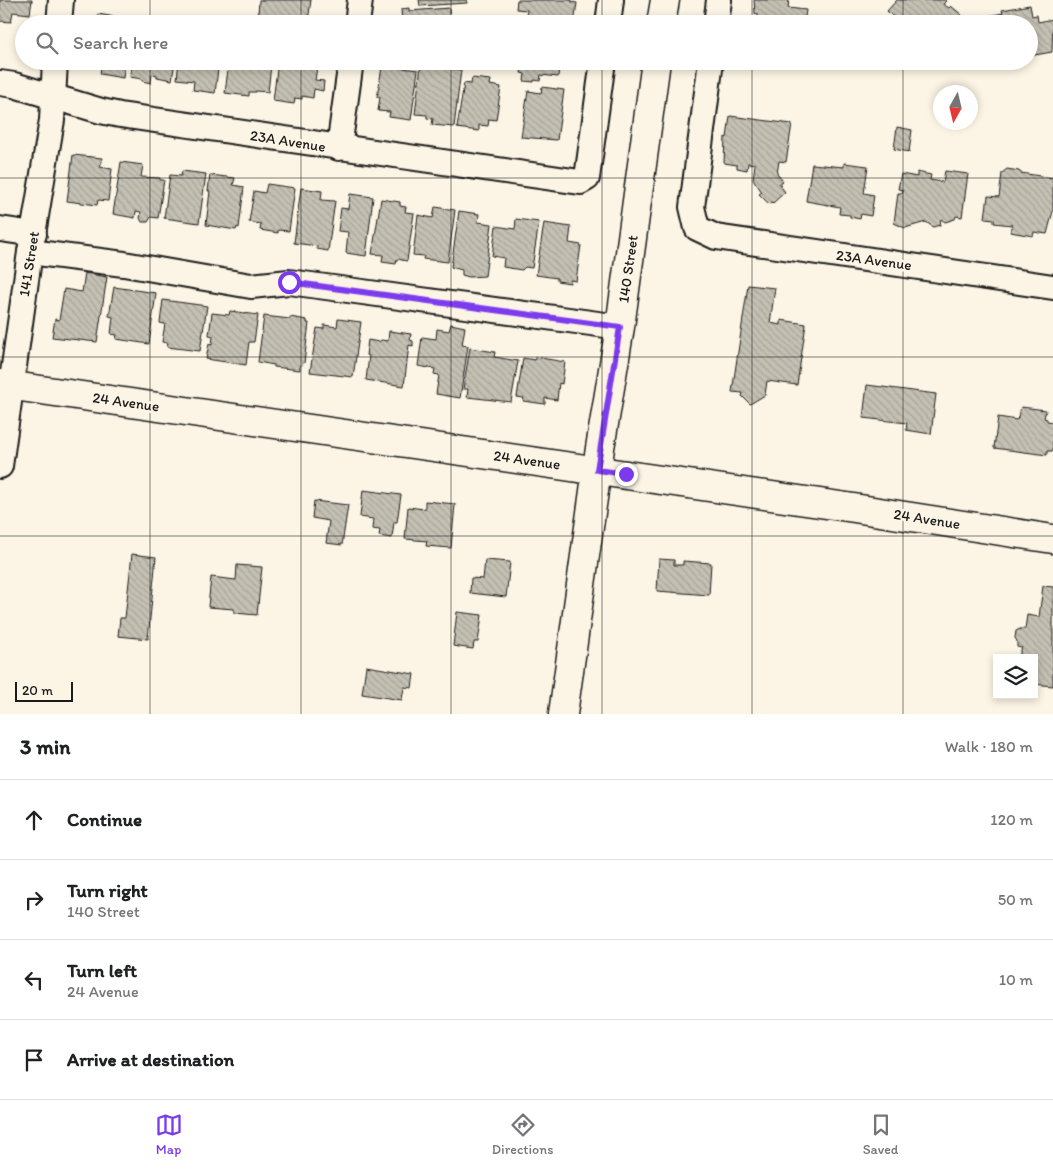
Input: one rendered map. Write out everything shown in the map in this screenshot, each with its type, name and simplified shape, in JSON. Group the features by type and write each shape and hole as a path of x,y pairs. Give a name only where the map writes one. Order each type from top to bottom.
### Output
{"main road":[{"path":"662,15 664,0"},
{"name":"140 Street","path":"563,714 597,470 620,327 655,70"},
{"name":"24 Avenue","path":"5,385 597,470 1053,539"}],"street":[{"path":"59,15 60,0"},
{"path":"358,15 360,0"},
{"path":"609,15 611,0"},
{"path":"717,15 719,0"},
{"name":"141 Street","path":"0,466 5,385 32,243 52,120 54,70"},
{"path":"338,148 350,70"},
{"name":"23A Avenue","path":"0,83 14,85 120,116 580,182 586,178 602,70"},
{"name":"23A Avenue","path":"710,70 692,208 697,228 716,237 1053,287"},
{"path":"0,229 32,243 124,264 251,286 289,282 620,327"}],"building":[{"path":"0,0 32,0 30,14 13,12 11,22 0,21"},
{"path":"259,0 311,0 309,15 258,14"},
{"path":"419,0 467,0 467,3 420,6"},
{"path":"517,0 572,0 572,2 577,3 575,15 526,15 527,10 516,9"},
{"path":"754,0 789,0 788,8 806,10 805,15 755,14"},
{"path":"897,0 947,0 943,4 949,8 951,6 962,15 891,15 887,11"},
{"path":"1030,5 1032,15 993,15 1003,13 1002,10"},
{"path":"409,8 409,11 449,8 449,15 401,15 401,9"},
{"path":"1053,19 1052,52 1038,54 1038,22"},
{"path":"101,70 124,70 123,78 100,74"},
{"path":"131,70 174,70 172,80 152,74 151,83 130,77"},
{"path":"178,70 218,70 215,93 193,90 194,81 177,79"},
{"path":"228,70 270,70 268,92 249,92 249,96 225,93"},
{"path":"277,70 317,70 315,80 324,81 323,91 314,89 313,98 302,96 302,99 295,98 294,104 273,101"},
{"path":"382,70 418,70 411,120 389,117 390,112 378,111 380,97 377,97"},
{"path":"420,70 461,70 454,127 432,125 433,119 427,118 427,115 415,114"},
{"path":"522,70 559,70 558,77 541,75 540,81 534,80 534,82 524,81 525,74 521,73"},
{"path":"472,78 491,80 490,85 501,87 496,120 489,119 488,126 479,125 479,131 457,128 464,83 471,84"},
{"path":"542,87 564,90 557,140 521,137 528,91 541,93"},
{"path":"730,116 792,124 786,162 779,161 777,174 783,181 779,184 785,192 773,203 769,204 759,194 762,192 753,179 755,164 748,163 747,170 737,168 737,165 724,163 725,137 727,138"},
{"path":"897,127 912,130 909,152 894,149"},
{"path":"73,155 102,158 100,167 112,169 108,201 98,200 97,205 67,201"},
{"path":"121,162 143,165 141,177 164,180 158,218 151,217 148,222 142,222 140,218 141,212 136,211 135,218 113,214"},
{"path":"844,163 868,166 864,193 874,195 871,216 861,214 860,219 850,217 850,215 839,214 840,207 806,201 812,164 844,167"},
{"path":"1007,169 1053,178 1053,211 1047,234 1034,232 1033,236 1010,232 1012,225 994,223 994,219 985,218 988,196 999,197 1002,173"},
{"path":"182,171 206,174 199,223 164,218 170,175 181,176"},
{"path":"945,171 968,174 962,217 956,216 955,219 945,222 941,219 940,225 933,227 926,222 905,228 894,223 898,193 902,193 903,190 898,189 901,174 917,177 917,172 931,175 930,180 943,182"},
{"path":"210,175 235,178 233,185 244,187 239,228 237,227 236,230 206,225"},
{"path":"267,184 295,188 289,231 278,230 278,233 260,230 261,224 249,222 254,191 265,193"},
{"path":"301,188 322,191 321,200 335,201 328,251 317,249 317,246 294,243"},
{"path":"350,194 373,197 366,256 346,253 348,232 338,231 341,208 348,209"},
{"path":"381,199 400,202 400,206 406,207 405,212 414,213 407,261 397,259 396,264 382,262 383,255 372,254"},
{"path":"435,207 455,210 448,262 423,259 424,256 413,255 418,215 433,218"},
{"path":"459,211 479,214 478,222 492,224 485,276 469,277 462,275 462,270 451,267"},
{"path":"516,219 539,222 532,268 525,267 522,270 503,267 504,258 492,256 496,226 515,229"},
{"path":"544,223 571,227 569,243 581,245 576,281 570,280 570,283 557,281 557,278 536,275"},
{"path":"85,273 107,277 97,342 52,337 55,319 59,320 64,289 82,292"},
{"path":"748,285 775,288 770,323 781,325 781,320 806,324 797,385 767,381 765,395 750,404 742,396 743,393 732,392"},
{"path":"114,287 156,293 149,344 116,339 117,335 111,334 113,317 109,316"},
{"path":"163,300 207,306 200,351 167,347 168,343 162,342 165,324 160,323"},
{"path":"230,311 258,315 254,342 249,342 246,365 206,359 209,344 212,345 213,336 209,335 212,313 229,315"},
{"path":"264,316 290,319 290,317 307,320 307,323 309,323 304,363 300,366 300,370 274,367 274,365 258,362"},
{"path":"338,319 361,322 353,377 310,372 317,328 324,329 324,325 337,327"},
{"path":"451,324 465,327 462,345 468,346 460,398 436,394 439,375 434,374 435,369 418,366 422,337 436,339 437,329 449,331"},
{"path":"389,331 411,334 410,340 413,341 413,346 409,345 404,386 366,380 369,356 366,355 368,340 388,341"},
{"path":"470,348 495,352 494,357 518,361 511,402 467,397 468,389 463,389"},
{"path":"535,357 565,362 562,384 559,383 557,400 545,398 545,404 523,401 524,398 517,397 523,358 535,360"},
{"path":"867,385 936,394 931,434 906,430 907,423 863,418"},
{"path":"1021,407 1046,410 1044,418 1047,421 1053,422 1053,451 1047,451 1047,455 994,448 998,417 1017,420"},
{"path":"363,490 401,495 397,522 394,522 392,538 379,536 380,530 372,529 373,519 360,517"},
{"path":"314,501 348,505 342,545 326,543 329,521 312,518"},
{"path":"425,501 455,504 451,548 426,546 427,541 405,539 408,507 425,509"},
{"path":"132,554 156,557 148,639 118,636 120,618 125,618"},
{"path":"659,559 674,560 674,565 683,565 683,561 711,563 709,595 657,591"},
{"path":"485,560 510,562 506,597 470,593 471,578 483,579"},
{"path":"237,565 262,567 257,615 234,613 234,609 208,607 211,577 236,580"},
{"path":"1043,586 1053,587 1053,686 1038,684 1038,654 1020,654 1022,648 1017,647 1015,638 1016,631 1025,629 1027,615 1039,617"},
{"path":"457,612 482,615 478,642 474,642 473,649 453,646"},
{"path":"366,666 414,674 412,688 404,687 402,700 362,694"}],"route":[{"path":"289,282 620,327 597,470 626,474"}]}
